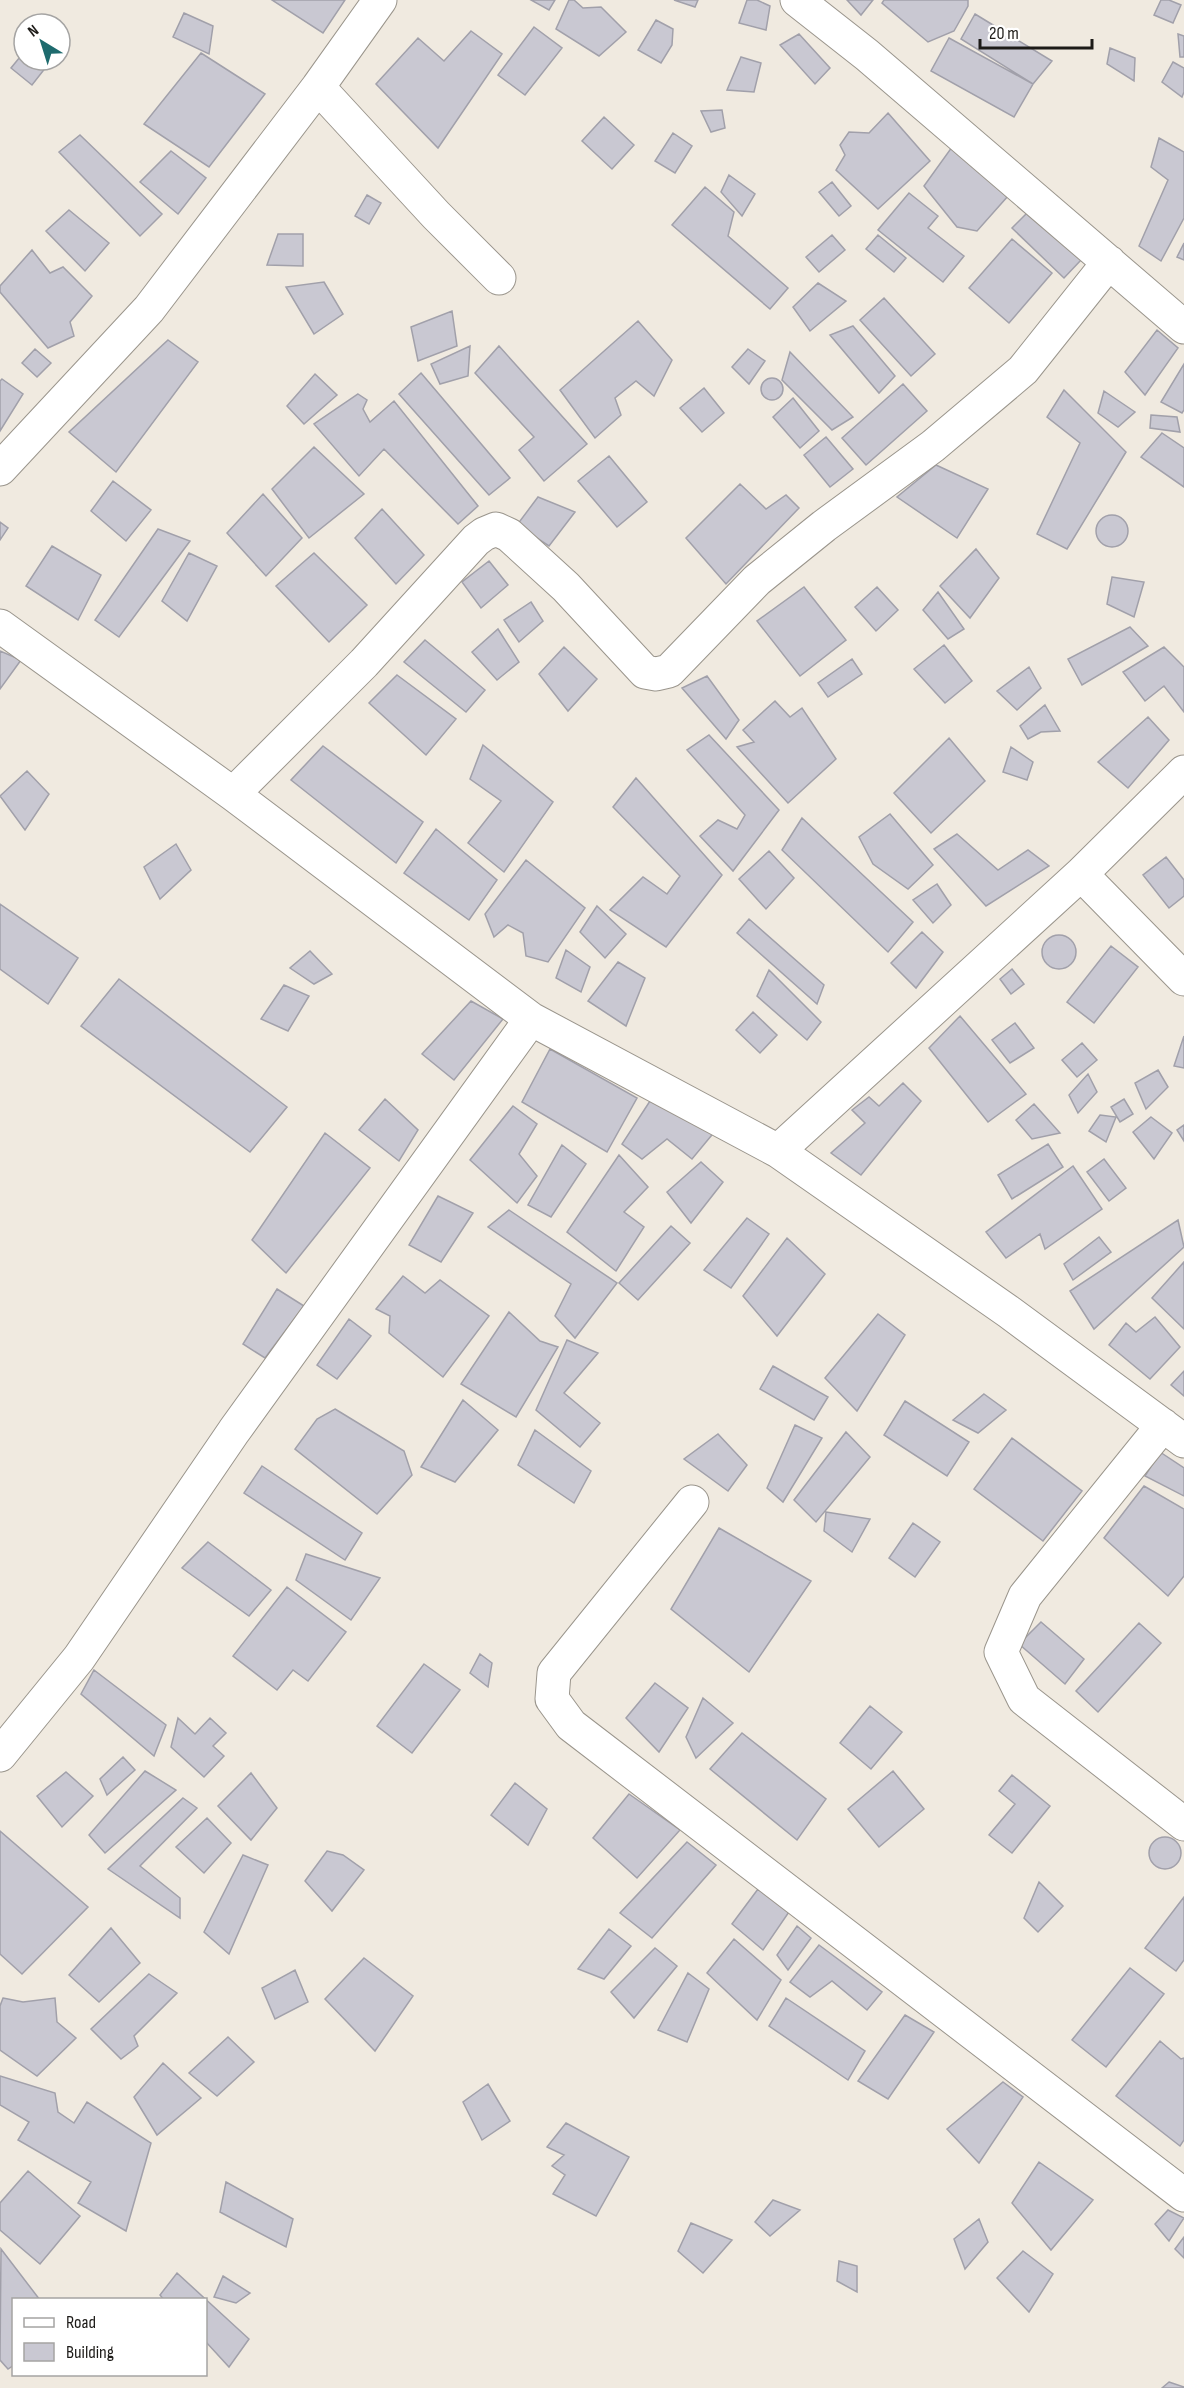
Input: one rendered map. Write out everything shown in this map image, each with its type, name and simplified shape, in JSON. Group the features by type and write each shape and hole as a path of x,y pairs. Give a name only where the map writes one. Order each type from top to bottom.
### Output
{"street":[{"path":"0,469 149,309 318,87 380,0"},
{"path":"797,0 867,55 1184,327"},
{"path":"318,87 436,215 499,278"},
{"path":"233,794 363,663 476,540 496,529 509,535 566,586 645,672 656,674 669,671 757,580 824,526 933,446 1023,370 1109,262"},
{"path":"0,626 233,794 531,1019 778,1151 1009,1312 1174,1433 1025,1596 1001,1652 1024,1698 1184,1824"},
{"path":"778,1151 1081,874 1184,772"},
{"path":"1081,874 1184,979"},
{"path":"0,1755 79,1658 234,1431 531,1019"},
{"path":"692,1502 554,1673 552,1699 572,1725 1181,2188"}],"building":[{"path":"272,0 345,0 323,33"},
{"path":"531,0 555,0 549,10"},
{"path":"569,0 574,0 583,8 601,7 626,32 599,56 556,29"},
{"path":"674,0 698,0 695,7"},
{"path":"747,0 757,0 770,6 766,30 739,23"},
{"path":"847,0 873,0 861,15"},
{"path":"884,0 968,0 968,6 954,31 928,42 882,3"},
{"path":"1161,0 1169,0 1181,5 1173,23 1154,15"},
{"path":"184,13 213,26 209,54 173,37"},
{"path":"975,14 1052,61 1033,84 961,39"},
{"path":"656,20 673,29 672,45 661,63 638,50"},
{"path":"534,27 562,48 525,95 498,75"},
{"path":"471,31 502,54 438,148 376,84 418,38 444,61"},
{"path":"799,34 830,68 815,84 780,45"},
{"path":"1178,34 1184,36 1184,57 1180,57"},
{"path":"949,38 1033,84 1014,117 931,71"},
{"path":"1110,48 1135,58 1134,81 1107,64"},
{"path":"201,53 265,94 209,167 144,124"},
{"path":"741,57 761,63 754,92 727,90"},
{"path":"1173,62 1184,68 1182,97 1162,82"},
{"path":"16,72 42,72 32,85"},
{"path":"722,110 725,128 711,132 701,111"},
{"path":"888,113 930,161 878,209 836,170 845,155 840,145 849,132 869,133"},
{"path":"604,117 634,145 612,169 582,141"},
{"path":"673,133 692,146 675,173 655,161"},
{"path":"80,135 162,214 140,236 59,152"},
{"path":"1159,138 1184,152 1184,218 1161,261 1139,246 1168,180 1151,167"},
{"path":"952,147 1008,196 977,231 957,227 924,186"},
{"path":"171,151 206,178 178,214 140,182"},
{"path":"729,175 755,194 742,216 721,192"},
{"path":"832,182 851,206 839,216 819,192"},
{"path":"705,187 734,212 728,236 788,288 770,309 672,225"},
{"path":"909,193 938,216 928,228 964,256 943,282 878,230"},
{"path":"367,195 381,203 369,224 355,216"},
{"path":"69,210 109,243 85,271 46,231"},
{"path":"1029,211 1081,260 1064,278 1012,228"},
{"path":"278,234 303,234 303,266 267,265"},
{"path":"832,235 845,250 819,272 806,257"},
{"path":"878,235 906,258 894,272 866,249"},
{"path":"1012,239 1052,273 1009,323 969,288"},
{"path":"1184,243 1184,260 1177,257"},
{"path":"32,250 50,273 63,267 92,296 70,322 74,336 48,348 0,292 0,286"},
{"path":"324,282 343,314 314,334 286,287"},
{"path":"818,283 846,301 810,331 793,307"},
{"path":"884,298 935,354 911,376 860,320"},
{"path":"452,311 457,346 418,361 411,327"},
{"path":"638,321 672,360 654,396 636,381 615,398 621,415 595,438 560,390"},
{"path":"853,326 895,376 879,393 830,335"},
{"path":"1157,330 1178,348 1145,395 1125,372"},
{"path":"168,340 198,362 116,472 69,432"},
{"path":"470,346 468,376 440,384 431,364"},
{"path":"499,346 587,444 544,481 519,450 534,437 475,373"},
{"path":"35,349 51,363 37,377 22,363"},
{"path":"748,349 765,361 749,384 732,367"},
{"path":"790,352 853,417 832,430 782,380"},
{"path":"1184,364 1184,410 1182,413 1161,402"},
{"path":"421,373 510,478 489,495 399,394"},
{"path":"315,374 337,395 304,424 287,406"},
{"path":"768,378 776,378 783,385 783,393 776,400 768,400 761,393 761,385"},
{"path":"2,379 23,394 0,431 0,381"},
{"path":"903,384 927,411 866,465 842,438"},
{"path":"704,388 724,413 702,432 680,408"},
{"path":"1064,390 1126,452 1067,549 1037,534 1080,443 1047,417"},
{"path":"1104,391 1135,412 1118,427 1098,413"},
{"path":"358,394 367,400 363,409 370,422 394,401 478,506 458,524 384,449 359,476 314,424"},
{"path":"793,398 819,431 800,448 773,417"},
{"path":"1151,415 1177,417 1180,432 1150,428"},
{"path":"1162,433 1184,448 1184,487 1141,457"},
{"path":"826,437 853,469 830,487 804,455"},
{"path":"314,447 364,494 309,538 272,489"},
{"path":"609,456 647,502 617,527 578,481"},
{"path":"936,465 988,489 957,538 897,497"},
{"path":"113,481 151,510 126,541 91,511"},
{"path":"740,484 766,509 786,495 799,508 726,584 686,538"},
{"path":"263,494 302,538 266,576 227,533"},
{"path":"538,497 575,512 549,546 517,525"},
{"path":"382,509 424,555 396,584 355,538"},
{"path":"1112,515 1124,519 1128,531 1124,543 1112,547 1100,543 1096,531 1100,519"},
{"path":"0,522 8,528 0,540"},
{"path":"158,529 190,541 119,637 95,620"},
{"path":"52,546 101,575 78,620 26,586"},
{"path":"976,549 999,578 970,618 940,586"},
{"path":"189,553 217,566 187,621 162,601"},
{"path":"314,553 367,605 329,642 276,586"},
{"path":"489,561 508,585 481,608 462,582"},
{"path":"1112,577 1144,582 1134,617 1107,604"},
{"path":"804,587 846,640 800,676 757,621"},
{"path":"877,587 898,610 876,631 855,607"},
{"path":"938,592 964,629 948,639 923,610"},
{"path":"531,602 543,621 519,642 504,620"},
{"path":"1130,627 1148,646 1082,685 1068,659"},
{"path":"498,629 519,662 497,680 472,652"},
{"path":"425,640 485,690 466,712 404,662"},
{"path":"944,645 972,681 945,703 914,669"},
{"path":"564,647 597,679 568,711 539,674"},
{"path":"1164,647 1184,667 1184,712 1164,686 1145,701 1123,672"},
{"path":"0,651 21,660 0,689"},
{"path":"852,659 862,674 828,697 818,683"},
{"path":"1029,667 1041,688 1017,710 997,691"},
{"path":"397,675 456,719 426,755 369,703"},
{"path":"707,676 739,720 726,739 682,688"},
{"path":"775,701 790,717 802,708 836,759 788,803 737,747 754,742 743,730"},
{"path":"1045,705 1060,731 1041,732 1028,739 1020,726"},
{"path":"1148,717 1169,740 1128,788 1098,762"},
{"path":"709,735 779,810 733,871 700,836 718,820 737,829 745,815 687,750"},
{"path":"949,738 985,781 931,833 894,793"},
{"path":"483,745 553,802 504,872 468,843 501,801 470,779"},
{"path":"323,746 423,822 396,863 291,780"},
{"path":"1011,747 1033,762 1027,780 1003,772"},
{"path":"27,771 49,794 25,830 0,796"},
{"path":"636,778 722,875 666,947 610,910 643,877 667,894 680,876 613,807"},
{"path":"890,814 933,865 908,889 873,864 859,837"},
{"path":"802,818 913,922 888,952 782,850"},
{"path":"436,829 497,880 469,920 404,873"},
{"path":"957,834 998,870 1028,850 1049,866 986,906 934,849"},
{"path":"176,844 191,870 160,899 144,867"},
{"path":"769,851 794,878 766,909 739,879"},
{"path":"1166,857 1184,880 1184,896 1169,908 1143,875"},
{"path":"526,860 585,908 548,962 526,956 523,933 508,925 494,937 485,914"},
{"path":"937,884 951,905 933,923 913,900"},
{"path":"0,904 78,958 48,1004 0,969"},
{"path":"597,906 626,934 605,958 580,932"},
{"path":"749,919 824,985 817,1004 737,933"},
{"path":"922,932 943,952 916,988 891,963"},
{"path":"1059,935 1071,940 1076,952 1071,964 1059,969 1047,964 1042,952 1047,940"},
{"path":"1111,946 1138,967 1094,1023 1067,1002"},
{"path":"566,950 590,967 581,992 556,978"},
{"path":"310,951 332,974 314,984 290,968"},
{"path":"618,962 645,978 626,1026 588,1001"},
{"path":"1012,969 1024,984 1011,994 1000,979"},
{"path":"769,970 821,1022 807,1040 757,996"},
{"path":"119,979 287,1107 250,1152 81,1026"},
{"path":"284,985 309,996 288,1031 261,1019"},
{"path":"471,1001 503,1019 454,1080 422,1054"},
{"path":"753,1012 777,1035 760,1053 736,1030"},
{"path":"960,1016 1026,1094 988,1122 929,1048"},
{"path":"1015,1023 1034,1048 1010,1063 992,1040"},
{"path":"1184,1036 1184,1068 1174,1066"},
{"path":"1082,1043 1097,1060 1077,1077 1062,1060"},
{"path":"550,1049 637,1098 607,1152 522,1102"},
{"path":"1158,1070 1168,1087 1146,1109 1135,1083"},
{"path":"1088,1074 1097,1092 1078,1113 1069,1095"},
{"path":"903,1083 921,1101 861,1175 831,1153 865,1123 852,1110 869,1097 879,1106"},
{"path":"385,1099 418,1130 399,1161 359,1130"},
{"path":"1124,1099 1133,1114 1120,1122 1111,1107"},
{"path":"650,1101 716,1130 692,1159 667,1139 642,1159 622,1144"},
{"path":"1034,1104 1060,1133 1032,1139 1016,1120"},
{"path":"513,1106 537,1124 519,1154 537,1176 517,1203 470,1160"},
{"path":"1100,1115 1116,1117 1106,1142 1089,1131"},
{"path":"1151,1117 1172,1133 1154,1159 1133,1132"},
{"path":"1184,1125 1184,1141 1177,1130"},
{"path":"325,1133 370,1168 286,1273 252,1240"},
{"path":"1048,1144 1063,1167 1012,1199 998,1175"},
{"path":"562,1145 586,1164 551,1217 528,1205"},
{"path":"619,1155 648,1187 624,1212 644,1227 616,1271 567,1232"},
{"path":"1104,1159 1126,1188 1109,1201 1087,1172"},
{"path":"701,1162 723,1182 691,1223 667,1192"},
{"path":"1073,1166 1102,1209 1045,1249 1040,1234 1006,1258 986,1232"},
{"path":"438,1196 473,1213 441,1262 409,1245"},
{"path":"509,1210 617,1283 575,1338 555,1316 571,1284 488,1227"},
{"path":"747,1218 769,1234 731,1288 704,1270"},
{"path":"1178,1220 1184,1247 1094,1329 1070,1291"},
{"path":"671,1226 690,1243 638,1300 619,1283"},
{"path":"1099,1237 1111,1252 1073,1280 1064,1264"},
{"path":"787,1238 825,1274 777,1336 743,1296"},
{"path":"1184,1262 1184,1329 1152,1298"},
{"path":"403,1276 425,1293 440,1280 489,1316 443,1377 389,1333 390,1316 376,1309"},
{"path":"277,1289 304,1306 265,1358 243,1344"},
{"path":"509,1312 540,1341 558,1347 516,1417 461,1384"},
{"path":"878,1314 905,1335 857,1411 825,1378"},
{"path":"1155,1317 1180,1347 1150,1379 1109,1345 1126,1323 1136,1332"},
{"path":"349,1319 371,1336 337,1379 317,1365"},
{"path":"567,1340 598,1353 564,1393 600,1423 580,1447 536,1410"},
{"path":"773,1366 828,1397 814,1420 760,1389"},
{"path":"1184,1371 1184,1396 1171,1385"},
{"path":"984,1394 1006,1410 978,1433 953,1420"},
{"path":"463,1400 498,1430 455,1482 421,1467"},
{"path":"905,1401 969,1442 947,1476 884,1435"},
{"path":"335,1409 404,1451 412,1475 377,1514 295,1449 317,1419"},
{"path":"795,1425 822,1438 783,1502 767,1488"},
{"path":"535,1430 591,1471 574,1503 518,1465"},
{"path":"846,1432 870,1457 816,1522 794,1500"},
{"path":"718,1434 747,1465 728,1491 684,1459"},
{"path":"1012,1438 1082,1491 1043,1541 974,1489"},
{"path":"1160,1452 1184,1468 1184,1496 1145,1476"},
{"path":"262,1466 362,1533 345,1560 244,1493"},
{"path":"1144,1486 1184,1509 1184,1576 1168,1596 1104,1538"},
{"path":"826,1512 870,1519 852,1552 824,1531"},
{"path":"913,1523 940,1542 915,1577 889,1558"},
{"path":"719,1528 811,1581 749,1672 671,1609"},
{"path":"208,1542 271,1590 249,1616 182,1568"},
{"path":"306,1554 380,1578 351,1620 296,1580"},
{"path":"287,1587 346,1632 308,1681 293,1670 277,1690 233,1656"},
{"path":"1041,1622 1084,1659 1065,1684 1019,1644"},
{"path":"1139,1623 1161,1643 1098,1712 1076,1691"},
{"path":"480,1654 492,1663 488,1687 470,1673"},
{"path":"424,1664 460,1690 412,1753 377,1726"},
{"path":"94,1670 166,1725 154,1756 81,1694"},
{"path":"655,1683 688,1708 659,1752 626,1718"},
{"path":"703,1698 733,1723 696,1758 686,1737"},
{"path":"870,1706 902,1732 871,1769 840,1743"},
{"path":"178,1718 195,1734 210,1718 226,1733 213,1746 224,1756 204,1777 171,1747"},
{"path":"742,1733 826,1799 797,1840 710,1769"},
{"path":"123,1757 135,1770 107,1795 100,1779"},
{"path":"145,1771 176,1790 105,1853 89,1835"},
{"path":"893,1771 924,1809 879,1847 848,1809"},
{"path":"66,1772 93,1796 62,1827 37,1796"},
{"path":"251,1773 277,1808 251,1840 218,1806"},
{"path":"1012,1775 1050,1806 1012,1853 989,1835 1015,1804 999,1791"},
{"path":"515,1783 547,1809 528,1845 491,1815"},
{"path":"629,1794 680,1830 637,1878 593,1838"},
{"path":"183,1798 197,1808 140,1866 180,1898 180,1918 108,1869"},
{"path":"207,1818 231,1843 204,1873 176,1847"},
{"path":"0,1831 88,1907 22,1974 0,1954"},
{"path":"1165,1837 1177,1841 1181,1853 1177,1865 1165,1869 1153,1865 1149,1853 1153,1841"},
{"path":"687,1842 716,1865 652,1938 620,1913"},
{"path":"327,1851 343,1855 364,1870 332,1911 305,1881"},
{"path":"243,1855 268,1865 229,1954 204,1932"},
{"path":"1039,1882 1063,1906 1038,1932 1024,1918"},
{"path":"758,1889 791,1909 763,1950 732,1924"},
{"path":"1184,1897 1184,1960 1176,1971 1145,1948"},
{"path":"797,1926 811,1938 788,1970 777,1955"},
{"path":"111,1928 140,1963 99,2002 69,1975"},
{"path":"609,1929 631,1946 604,1979 578,1969"},
{"path":"734,1939 781,1980 757,2020 707,1973"},
{"path":"819,1945 882,1992 867,2010 832,1981 810,1997 790,1982"},
{"path":"655,1948 677,1966 634,2018 611,1992"},
{"path":"364,1958 413,1996 375,2051 325,1999"},
{"path":"1130,1968 1164,1994 1106,2067 1072,2040"},
{"path":"295,1970 308,2002 275,2019 262,1988"},
{"path":"688,1973 709,1989 687,2042 658,2030"},
{"path":"149,1974 177,1993 134,2036 138,2046 121,2059 91,2029"},
{"path":"3,1998 23,2002 55,1998 57,2022 76,2038 37,2076 0,2050 0,2006"},
{"path":"786,1998 865,2051 848,2080 769,2026"},
{"path":"905,2015 934,2032 888,2099 858,2081"},
{"path":"228,2037 254,2062 217,2096 189,2073"},
{"path":"1160,2041 1181,2059 1184,2058 1184,2140 1180,2146 1116,2096"},
{"path":"163,2063 201,2098 157,2135 134,2097"},
{"path":"0,2076 55,2093 58,2112 74,2123 87,2102 151,2143 126,2231 78,2203 91,2182 18,2140 29,2122 0,2105"},
{"path":"1003,2082 1023,2097 979,2163 947,2129"},
{"path":"488,2084 510,2121 482,2140 463,2102"},
{"path":"566,2123 629,2157 596,2216 553,2194 565,2175 552,2166 564,2155 547,2147"},
{"path":"1039,2162 1093,2200 1051,2250 1012,2203"},
{"path":"28,2171 80,2216 40,2264 0,2230 0,2203"},
{"path":"226,2182 293,2219 286,2247 220,2212"},
{"path":"773,2200 800,2210 770,2236 755,2222"},
{"path":"1168,2210 1184,2218 1169,2241 1155,2224"},
{"path":"979,2219 988,2242 965,2269 954,2239"},
{"path":"691,2223 732,2240 703,2273 678,2251"},
{"path":"1184,2237 1184,2258 1175,2249"},
{"path":"1,2249 38,2298 12,2298 12,2366 8,2369 0,2360"},
{"path":"1023,2251 1053,2274 1029,2312 997,2278"},
{"path":"839,2261 857,2266 857,2292 837,2281"},
{"path":"177,2273 204,2298 162,2298 160,2295"},
{"path":"223,2276 250,2293 236,2303 214,2297"},
{"path":"207,2300 249,2339 229,2367 207,2343"},
{"path":"1169,2382 1184,2387 1184,2388 1162,2388"}]}
